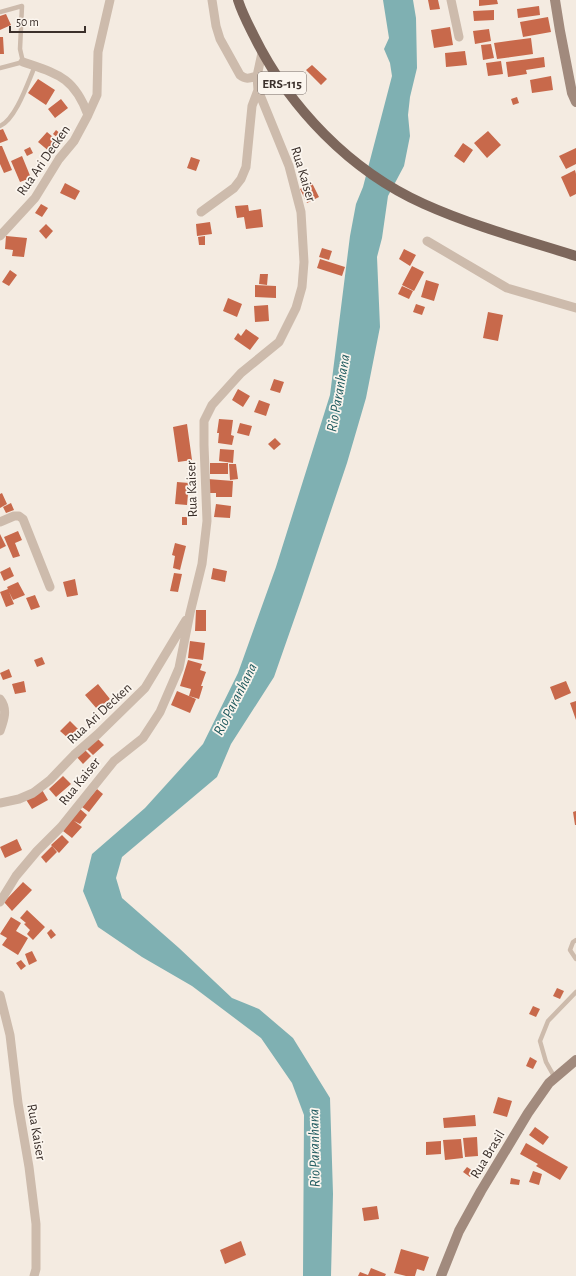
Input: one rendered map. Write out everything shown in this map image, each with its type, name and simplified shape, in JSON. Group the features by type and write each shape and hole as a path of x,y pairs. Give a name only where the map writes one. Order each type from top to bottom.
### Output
{"main road":[{"name":"ERS-115","path":"238,0 242,12 262,53 303,111 325,136 370,172 423,204 480,226 576,256"}],"street":[{"name":"Rua Ari Decken","path":"0,236 35,198 59,159 74,141 88,115 97,94 98,52 110,0"},
{"path":"212,0 216,26 220,39 240,75 248,79 257,76"},
{"path":"451,0 459,37"},
{"path":"556,0 560,31 572,93 576,102"},
{"name":"Rua Kaiser","path":"0,902 16,876 37,851 61,827 114,761 143,738 160,712 180,668 190,613 202,564 207,521 204,421 212,405 240,373 278,342 296,308 302,287 304,262 301,212 289,166 258,90 257,76 262,53"},
{"path":"23,62 57,74 67,81 81,98 88,115"},
{"path":"201,212 234,188 241,179 246,167 252,106 258,90"},
{"path":"427,241 507,288 576,308"},
{"path":"0,522 14,516 19,516 23,519 50,587"},
{"name":"Rua Ari Decken","path":"0,803 19,799 33,793 50,780 74,755 145,688 190,613"},
{"path":"0,699 4,706 5,714 0,732"},
{"name":"Rua Kaiser","path":"0,995 10,1035 18,1104 31,1182 36,1224 36,1269 34,1276"},
{"name":"Rua Brasil","path":"441,1276 460,1231 481,1191 528,1114 549,1083 576,1060"}],"lane":[{"path":"0,12 22,6 20,49 23,62 0,68"},
{"path":"0,126 15,110 35,66"},
{"path":"576,940 573,942 570,950 576,959"},
{"path":"555,1078 546,1062 540,1041 548,1021 576,992"}],"water":[{"name":"Rio Paranhana","path":"383,0 413,0 416,18 417,68 410,97 408,115 410,136 404,166 388,196 382,238 377,257 380,327 366,398 347,463 274,677 231,744 217,777 122,857 116,878 122,898 179,948 232,998 259,1009 293,1038 330,1098 333,1194 331,1276 303,1276 304,1115 292,1083 261,1038 192,986 142,957 98,927 83,891 92,854 145,808 203,744 238,673 276,567 330,395 350,236 356,204 363,187 392,76 390,63 384,49 389,38"}],"building":[{"path":"428,0 438,0 440,9 430,10"},
{"path":"479,0 497,0 498,4 479,6"},
{"path":"539,6 540,15 518,18 517,9"},
{"path":"494,10 494,20 474,21 473,11"},
{"path":"6,14 11,25 0,30 0,16"},
{"path":"548,17 551,32 523,37 520,22"},
{"path":"450,27 453,45 434,48 431,30"},
{"path":"489,29 491,41 475,44 473,31"},
{"path":"0,37 3,37 4,54 0,54"},
{"path":"531,38 533,54 497,59 494,43"},
{"path":"491,44 494,58 483,60 481,45"},
{"path":"465,51 467,65 446,67 445,53"},
{"path":"544,57 545,67 526,70 527,74 508,77 506,62"},
{"path":"501,61 503,74 488,76 486,63"},
{"path":"312,65 327,79 321,85 306,70"},
{"path":"551,76 553,90 532,93 530,80"},
{"path":"38,79 55,90 46,105 28,93"},
{"path":"517,97 519,103 513,105 511,99"},
{"path":"61,99 68,108 55,118 48,109"},
{"path":"3,129 8,140 0,143 0,130"},
{"path":"56,130 62,135 59,139 53,134"},
{"path":"488,131 501,145 487,158 474,143"},
{"path":"47,132 59,142 50,152 38,142"},
{"path":"463,143 473,150 464,163 454,156"},
{"path":"0,146 2,146 12,170 4,173 0,164"},
{"path":"30,147 33,153 27,156 24,150"},
{"path":"576,148 576,164 566,169 559,156"},
{"path":"22,156 31,178 20,182 11,161"},
{"path":"191,157 200,160 196,171 187,168"},
{"path":"575,170 576,194 570,197 561,177"},
{"path":"65,183 80,191 75,200 60,193"},
{"path":"312,183 319,197 307,203 300,189"},
{"path":"41,204 48,208 42,217 35,213"},
{"path":"248,205 249,211 261,209 263,227 246,229 244,217 237,218 235,206"},
{"path":"210,222 212,234 197,236 196,224"},
{"path":"46,224 53,231 46,239 39,231"},
{"path":"6,236 27,238 24,257 12,256 13,250 5,249"},
{"path":"205,236 205,245 199,245 198,237"},
{"path":"322,248 332,251 329,260 319,257"},
{"path":"404,249 416,255 410,266 399,259"},
{"path":"320,259 345,267 342,276 317,268"},
{"path":"412,266 424,272 414,291 402,285"},
{"path":"10,270 17,275 9,286 2,282"},
{"path":"260,274 268,274 267,285 259,284"},
{"path":"426,280 439,284 434,301 421,297"},
{"path":"255,285 276,286 276,298 255,297"},
{"path":"402,286 413,291 409,299 398,294"},
{"path":"228,298 242,304 237,317 223,311"},
{"path":"416,304 425,307 422,315 413,312"},
{"path":"268,305 269,321 255,322 254,306"},
{"path":"488,312 503,315 498,341 483,338"},
{"path":"246,329 259,338 250,350 234,339 238,333 241,336"},
{"path":"274,379 284,382 280,393 270,390"},
{"path":"238,389 250,396 243,407 232,400"},
{"path":"259,400 270,404 266,416 254,412"},
{"path":"219,419 233,420 231,435 234,436 232,445 218,443 219,433 217,433"},
{"path":"240,423 252,426 249,436 237,433"},
{"path":"187,424 192,460 178,462 173,427"},
{"path":"275,438 281,444 274,450 268,444"},
{"path":"220,449 234,450 233,463 219,461"},
{"path":"210,463 228,463 228,474 210,474"},
{"path":"229,464 236,464 238,479 230,480"},
{"path":"208,479 233,481 232,497 216,497 216,493 207,493"},
{"path":"177,482 189,483 187,505 175,504"},
{"path":"2,493 7,504 0,508 0,494"},
{"path":"11,503 14,510 6,513 3,507"},
{"path":"216,504 231,506 230,518 214,517"},
{"path":"182,517 187,517 187,525 182,525"},
{"path":"18,531 22,540 15,543 20,556 13,558 4,537"},
{"path":"0,534 6,546 0,549"},
{"path":"175,543 186,546 180,570 173,568 175,556 172,555"},
{"path":"10,567 14,576 4,581 0,572"},
{"path":"213,568 227,571 225,582 211,579"},
{"path":"174,573 182,574 178,592 170,591"},
{"path":"75,579 78,595 67,597 63,582"},
{"path":"18,582 25,595 13,600 9,592 14,604 6,607 0,592 8,589 7,587"},
{"path":"35,595 40,607 31,610 26,598"},
{"path":"196,610 206,610 206,631 195,631"},
{"path":"190,641 205,643 203,660 188,658"},
{"path":"42,657 45,664 37,667 34,660"},
{"path":"188,660 202,664 200,670 206,672 201,686 203,686 199,699 189,696 191,689 180,686"},
{"path":"9,669 12,677 3,680 0,673"},
{"path":"24,681 26,692 15,694 12,684"},
{"path":"566,681 571,693 555,700 550,687"},
{"path":"98,684 110,699 97,709 85,695"},
{"path":"177,691 196,699 190,713 171,705"},
{"path":"576,701 576,720 570,703"},
{"path":"70,721 78,729 69,739 60,731"},
{"path":"97,738 104,745 93,755 86,748"},
{"path":"84,749 91,756 83,764 76,756"},
{"path":"63,776 71,784 56,797 49,789"},
{"path":"41,788 48,800 32,809 25,798"},
{"path":"97,789 103,794 89,812 82,807"},
{"path":"79,808 87,815 80,824 74,821 82,827 72,838 63,831"},
{"path":"576,811 576,825 575,825 573,812"},
{"path":"62,835 69,842 59,853 51,845"},
{"path":"17,839 22,850 5,858 0,847"},
{"path":"52,846 57,852 46,863 41,857"},
{"path":"23,882 32,890 12,911 4,902"},
{"path":"27,910 45,927 33,940 27,934 30,930 24,924 26,923 20,918"},
{"path":"11,917 21,923 16,931 28,938 18,955 2,945 7,938 0,934"},
{"path":"51,929 56,935 51,939 47,933"},
{"path":"32,951 37,961 29,965 25,954"},
{"path":"21,960 26,966 21,970 16,963"},
{"path":"557,988 564,991 560,999 553,996"},
{"path":"533,1006 540,1009 536,1017 529,1014"},
{"path":"530,1057 537,1061 533,1069 526,1066"},
{"path":"498,1097 512,1101 507,1117 493,1113"},
{"path":"475,1115 476,1126 444,1128 443,1118"},
{"path":"535,1127 549,1137 543,1145 529,1135"},
{"path":"477,1137 478,1156 465,1157 463,1138"},
{"path":"461,1139 463,1158 445,1160 443,1140"},
{"path":"441,1141 441,1154 426,1155 426,1142"},
{"path":"526,1143 568,1167 560,1180 536,1166 538,1164 520,1154"},
{"path":"467,1167 473,1171 470,1177 463,1172"},
{"path":"533,1171 542,1174 539,1185 529,1182"},
{"path":"511,1178 520,1180 519,1185 510,1184"},
{"path":"377,1206 379,1219 364,1221 362,1208"},
{"path":"241,1241 246,1255 225,1264 220,1250"},
{"path":"401,1249 429,1257 424,1271 417,1269 415,1276 406,1276 394,1273"},
{"path":"371,1268 386,1274 385,1276 358,1276 360,1272 368,1275"}]}
